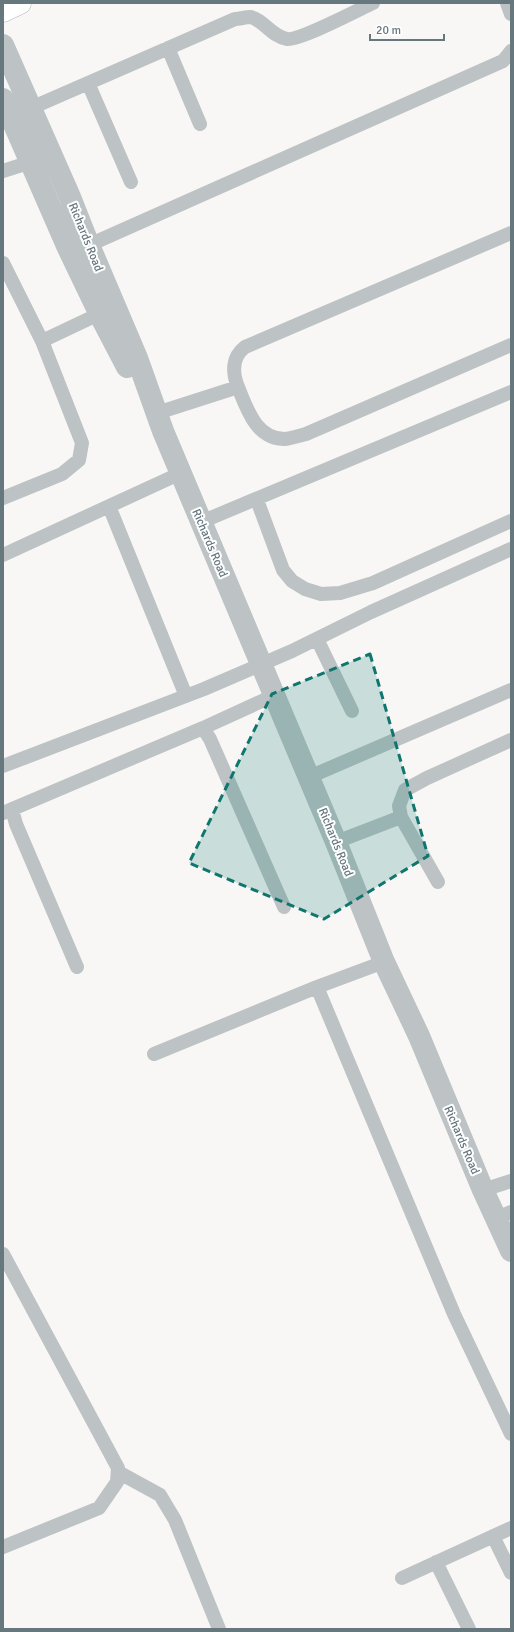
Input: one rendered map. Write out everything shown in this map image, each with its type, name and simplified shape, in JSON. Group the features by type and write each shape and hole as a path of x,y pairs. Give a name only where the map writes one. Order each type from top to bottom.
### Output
{"main road":[{"path":"3,11 20,3"}],"street":[{"name":"Richards Road","path":"3,45 70,197 137,358 160,422 336,842 384,962 419,1036 483,1190 504,1215 511,1251"},
{"name":"Richards Road","path":"3,99 99,314 125,364 160,422"}],"lane":[{"path":"31,108 235,19 251,17 264,25 277,36 288,40 302,36 373,3"},
{"path":"507,3 511,14"},
{"path":"168,48 200,124"},
{"path":"89,245 503,61 511,51"},
{"path":"88,83 131,182"},
{"path":"3,170 31,162"},
{"path":"511,233 245,347 236,356 235,379 248,410 257,426 269,436 286,439 306,434 511,345"},
{"path":"3,263 42,341 82,443 79,460 62,474 3,498"},
{"path":"42,341 99,314"},
{"path":"160,422 238,387"},
{"path":"201,522 257,500 511,392"},
{"path":"3,555 181,473"},
{"path":"257,500 283,570 292,581 305,589 322,594 340,593 373,583 511,521"},
{"path":"108,506 186,696"},
{"path":"3,766 186,696 262,664 318,639 371,612 511,549"},
{"path":"318,639 352,711"},
{"path":"309,777 511,690"},
{"path":"77,967 16,824 8,811 275,696"},
{"path":"203,728 210,739 284,907"},
{"path":"438,882 401,818 399,806 405,790 426,778 511,740"},
{"path":"336,842 401,818"},
{"path":"154,1054 317,987 384,962"},
{"path":"317,987 454,1314 511,1434"},
{"path":"483,1190 511,1181"},
{"path":"3,1254 118,1468 117,1482 99,1508 3,1547"},
{"path":"118,1472 160,1495 175,1520 219,1629"},
{"path":"402,1578 511,1528"},
{"path":"494,1536 511,1573"},
{"path":"436,1562 469,1629"}],"highlighted area":[{"path":"370,654 428,856 324,919 189,863 272,694"}]}
